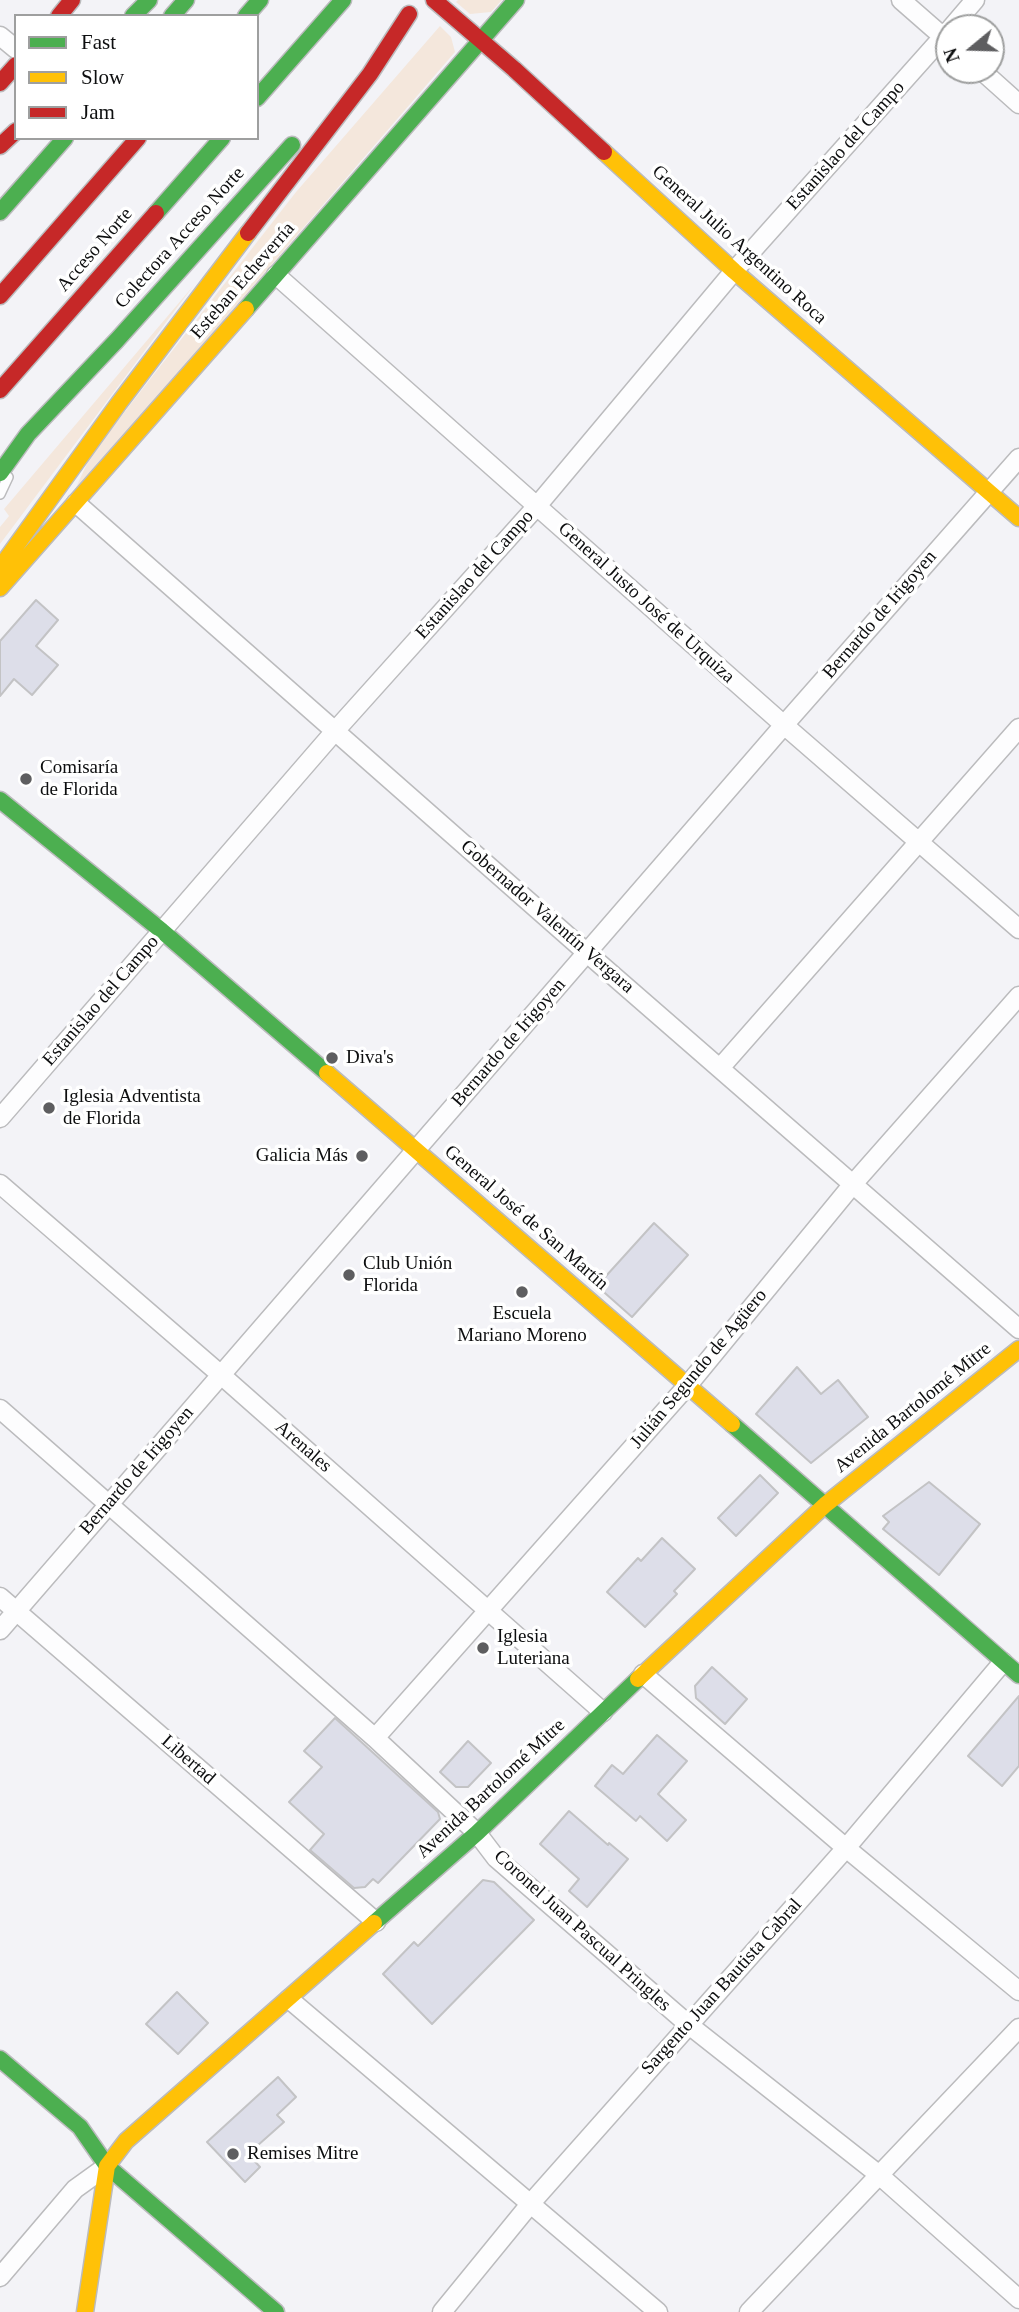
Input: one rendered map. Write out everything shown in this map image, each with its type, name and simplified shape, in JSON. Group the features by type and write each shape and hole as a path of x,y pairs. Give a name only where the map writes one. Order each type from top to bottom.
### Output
{"main road":[{"path":"61,14 72,0"},
{"path":"135,14 149,0"},
{"path":"174,14 186,0"},
{"path":"248,14 260,0"},
{"path":"259,96 342,0"},
{"path":"318,116 422,0"},
{"name":"General Julio Argentino Roca","path":"434,0 734,271 1019,518"},
{"name":"Esteban Echeverría","path":"0,587 516,0"},
{"path":"0,568 119,403 370,74 409,15"},
{"path":"0,83 14,67"},
{"path":"0,146 14,133"},
{"name":"Colectora Acceso Norte","path":"0,473 29,434 299,136"},
{"path":"0,212 63,140"},
{"path":"0,296 136,140"},
{"name":"Acceso Norte","path":"0,390 220,140"},
{"name":"General José de San Martín","path":"0,800 162,931 1019,1675"},
{"name":"Avenida Bartolomé Mitre","path":"85,2312 107,2166 126,2141 477,1833 825,1505 1019,1349"},
{"path":"0,2059 80,2127 107,2166 276,2312"}],"street":[{"path":"901,0 935,25"},
{"name":"Estanislao del Campo","path":"964,14 975,0"},
{"path":"0,36 14,47"},
{"name":"Estanislao del Campo","path":"0,1118 335,731 537,506 734,271 935,48"},
{"path":"997,84 1019,104"},
{"name":"General Justo José de Urquiza","path":"276,275 784,725 1019,929"},
{"name":"Bernardo de Irigoyen","path":"0,1630 784,725 1019,458"},
{"name":"Gobernador Valentín Vergara","path":"76,503 586,953 1019,1329"},
{"path":"720,1068 1019,728"},
{"name":"Julián Segundo de Agüero","path":"375,1738 688,1385 853,1184 1019,996"},
{"name":"Arenales","path":"0,1184 603,1712"},
{"name":"Coronel Juan Pascual Pringles","path":"0,1409 375,1738 477,1833 496,1858 688,2025 878,2174 1019,2299"},
{"name":"Libertad","path":"0,1597 376,1922"},
{"name":"Sargento Juan Bautista Cabral","path":"442,2312 531,2203 846,1848 1003,1662"},
{"path":"643,1674 1019,1992"},
{"path":"289,1999 658,2312"},
{"path":"749,2312 1019,2028"},
{"path":"0,2277 75,2189 107,2166"}],"lane":[{"path":"0,494 29,434"}],"shaded area":[{"path":"502,0 491,12 470,14 456,2"},
{"path":"440,26 451,37 455,52 72,496 91,455 296,192"},
{"path":"194,285 0,544 0,527 9,516 4,509"}],"building":[{"path":"36,600 58,620 36,646 58,665 32,695 14,679 0,696 0,641"},
{"path":"654,1223 688,1255 632,1317 597,1286"},
{"path":"797,1367 821,1394 838,1380 868,1417 811,1463 756,1414"},
{"path":"760,1475 778,1493 736,1536 718,1518"},
{"path":"929,1482 980,1524 939,1575 883,1529 889,1522 883,1516"},
{"path":"662,1538 695,1569 674,1591 677,1594 645,1627 607,1592 638,1558 641,1561"},
{"path":"712,1667 747,1699 725,1724 696,1698 695,1686"},
{"path":"1019,1696 1019,1766 1002,1786 968,1756"},
{"path":"335,1718 438,1812 440,1819 378,1883 373,1879 365,1887 354,1888 310,1850 324,1834 289,1802 322,1767 304,1751"},
{"path":"657,1735 687,1761 658,1794 686,1820 667,1841 640,1816 636,1821 595,1786 612,1765 623,1774"},
{"path":"468,1741 491,1763 468,1787 456,1787 440,1772"},
{"path":"569,1811 628,1859 587,1907 569,1891 579,1879 540,1844"},
{"path":"483,1880 494,1882 534,1920 432,2024 383,1974 414,1942 418,1946"},
{"path":"177,1992 208,2023 178,2054 146,2024"},
{"path":"278,2077 296,2097 277,2115 284,2122 248,2154 260,2167 245,2182 207,2142"}],"traffic: fast":[{"path":"135,14 149,0"},
{"path":"174,14 186,0"},
{"path":"248,14 260,0"},
{"path":"259,96 343,0"},
{"path":"246,309 516,0"},
{"path":"0,212 63,140"},
{"path":"156,213 220,140"},
{"path":"0,473 28,434 117,340 292,145"},
{"path":"0,800 162,931 327,1073"},
{"path":"732,1424 1019,1675"},
{"path":"374,1923 477,1833 638,1679"},
{"path":"0,2059 80,2127 107,2166 276,2312"}],"traffic: slow":[{"path":"604,152 734,271 1019,518"},
{"path":"0,568 119,403 248,233"},
{"path":"0,588 246,309"},
{"path":"327,1073 732,1424"},
{"path":"638,1679 825,1505 1019,1349"},
{"path":"85,2312 107,2166 126,2141 374,1923"}],"traffic: jam":[{"path":"61,14 72,0"},
{"path":"434,0 604,152"},
{"path":"248,233 370,74 409,14"},
{"path":"0,83 14,67"},
{"path":"0,146 14,133"},
{"path":"0,296 136,140"},
{"path":"0,390 156,213"}],"place":[{"name":"Comisaría de Florida","path":"26,779"},
{"name":"Diva's","path":"332,1058"},
{"name":"Iglesia Adventista de Florida","path":"49,1108"},
{"name":"Galicia Más","path":"362,1156"},
{"name":"Club Unión Florida","path":"349,1275"},
{"name":"Escuela Mariano Moreno","path":"522,1292"},
{"name":"Iglesia Luteriana","path":"483,1648"},
{"name":"Remises Mitre","path":"233,2154"}]}
